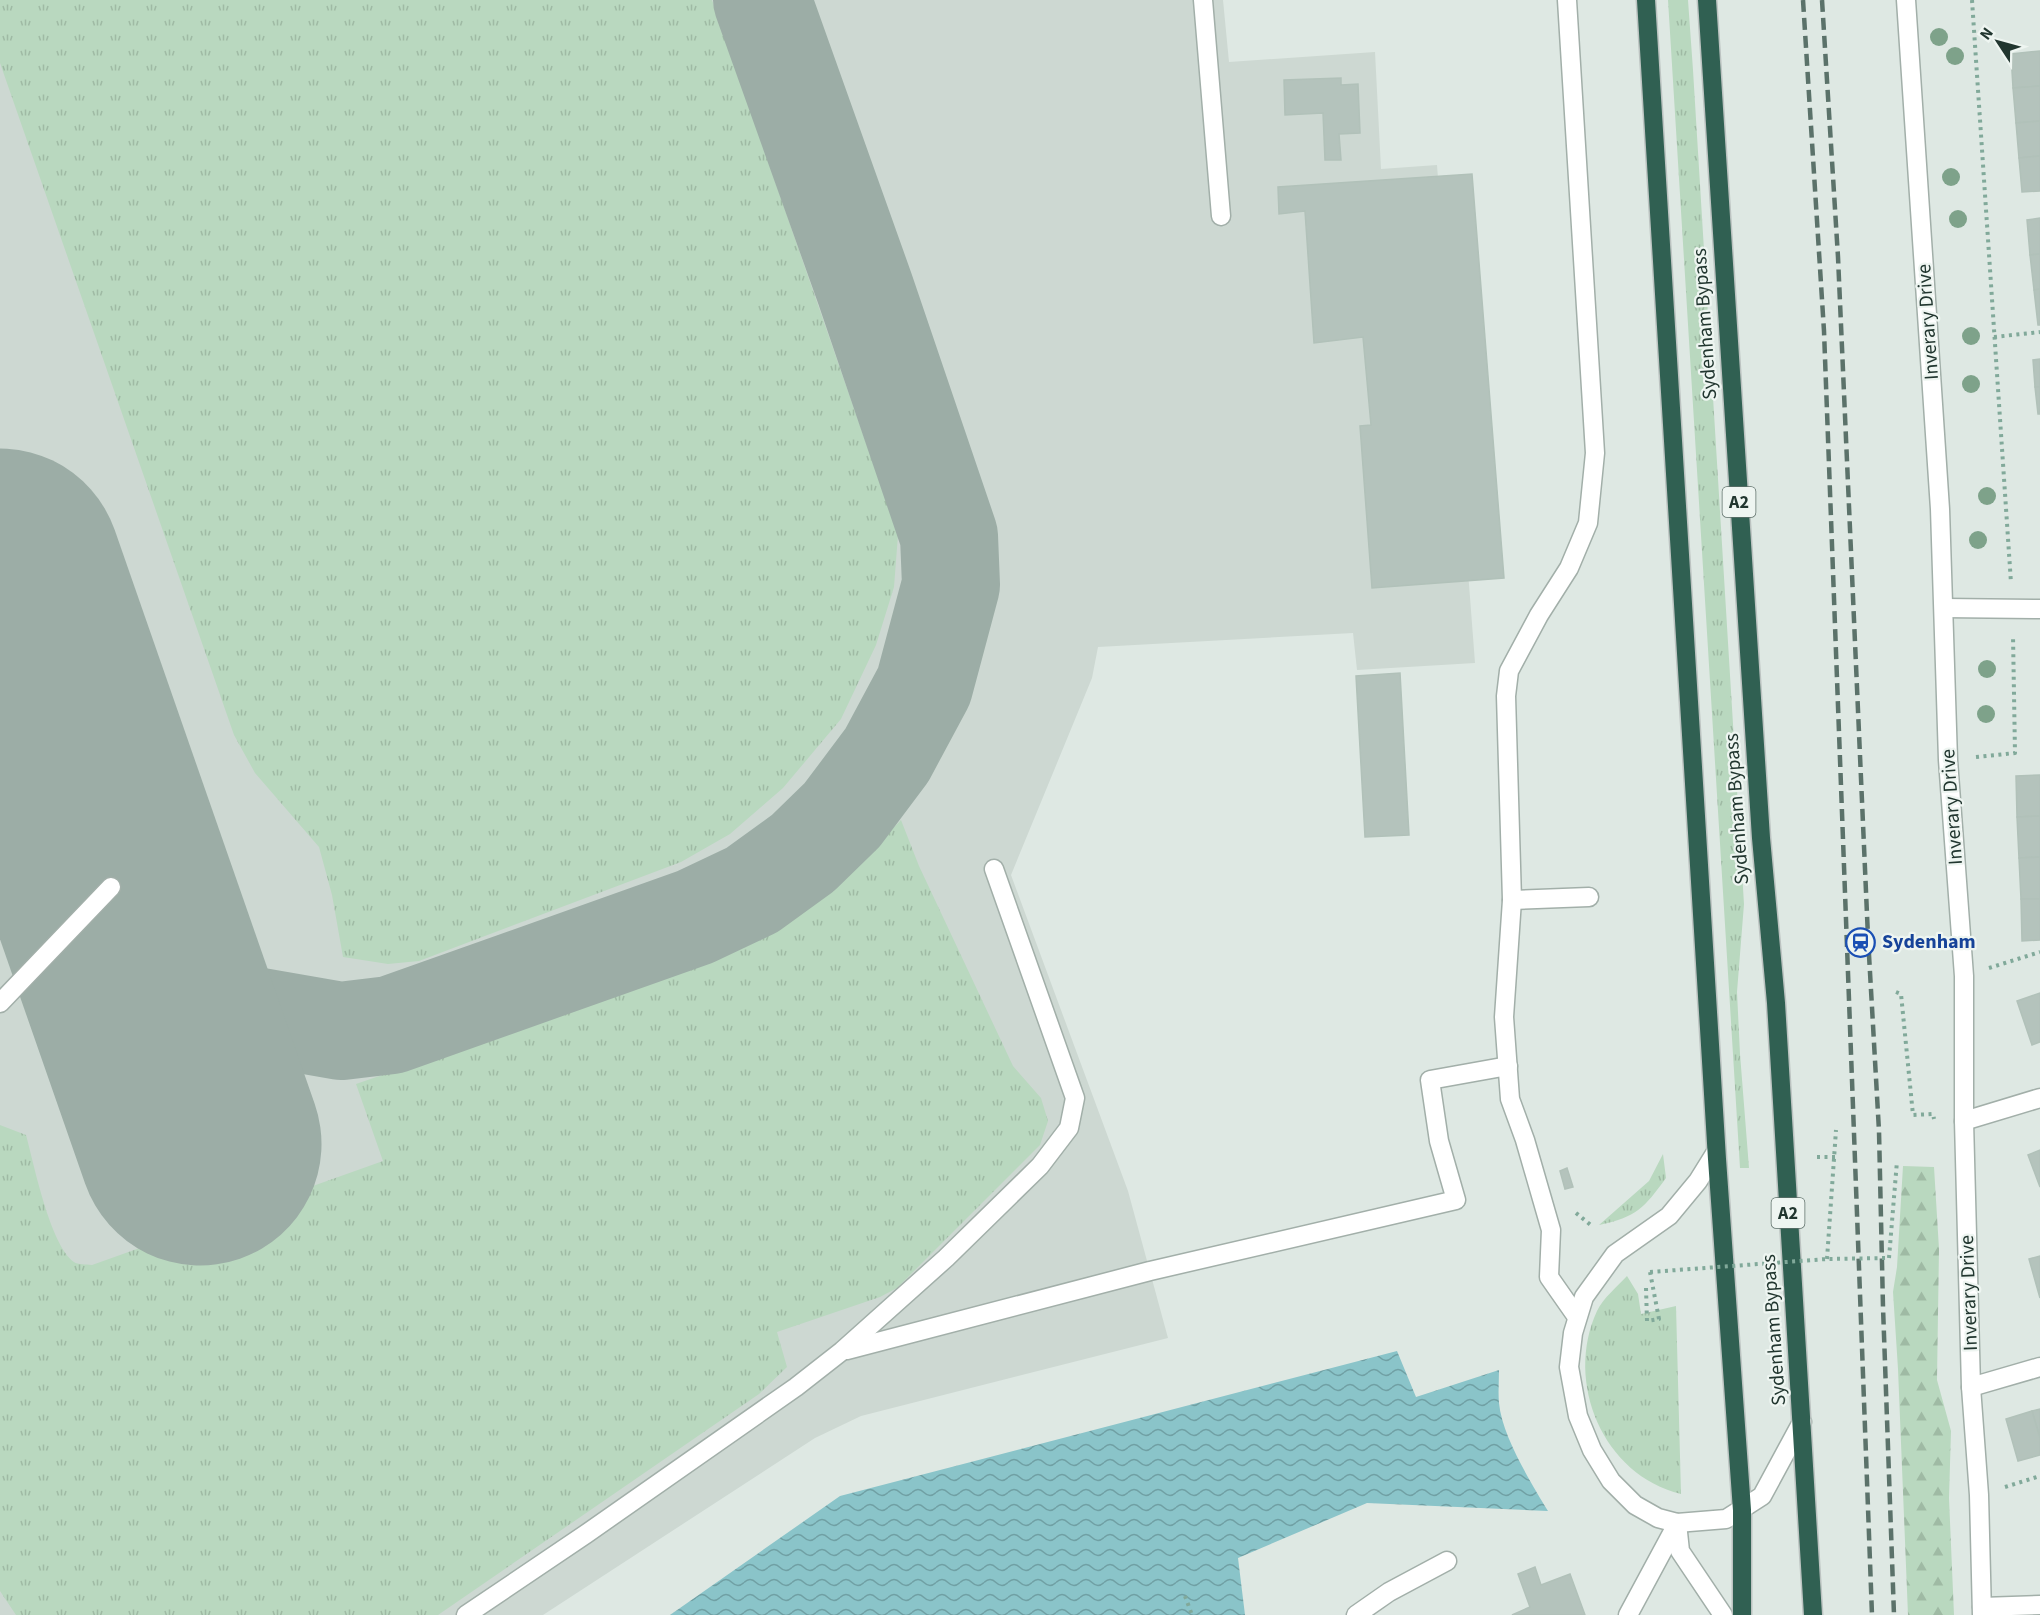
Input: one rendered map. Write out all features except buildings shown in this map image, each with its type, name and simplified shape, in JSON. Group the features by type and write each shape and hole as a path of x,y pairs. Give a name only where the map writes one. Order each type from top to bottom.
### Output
{"highway":[{"name":"Sydenham Bypass","path":"1646,0 1716,1152 1742,1510 1742,1615"},
{"name":"Sydenham Bypass","path":"1707,0 1759,814 1776,1003 1814,1615"}],"street":[{"path":"1203,0 1221,216"},
{"path":"1566,0 1595,453 1588,523 1569,568 1539,615 1509,671 1506,696 1512,900 1504,1017 1510,1099 1525,1140 1551,1230 1549,1276 1577,1317"},
{"name":"Inverary Drive","path":"1906,0 1940,509 1948,760 1964,976 1964,1121 1971,1387 1979,1495 1982,1611"},
{"path":"1944,608 2040,609"},
{"path":"466,1615 796,1387 842,1351 946,1258 1040,1166 1069,1128 1075,1098 994,869"},
{"path":"0,1003 111,887"},
{"path":"1512,900 1589,897"},
{"path":"842,1351 1150,1271 1456,1200 1439,1142 1430,1080 1508,1066"},
{"path":"1964,1121 2040,1098"},
{"path":"1716,1152 1698,1181 1669,1216 1616,1254 1584,1298 1577,1317 1569,1367 1578,1416 1592,1450 1611,1481 1635,1505 1658,1518 1677,1523 1726,1519 1762,1496 1802,1422"},
{"path":"1971,1387 2040,1367"},
{"path":"1628,1615 1677,1523"},
{"path":"1677,1523 1680,1551 1723,1615"},
{"path":"1356,1615 1389,1592 1447,1561"},
{"path":"1982,1611 2040,1605"}],"path":[{"path":"1948,760 2015,753 2012,609 1971,0"},
{"path":"1994,337 2040,332"},
{"path":"1964,976 2040,952"},
{"path":"1896,992 1901,994 1913,1115 1933,1114 1935,1122"},
{"path":"1827,1259 1836,1130"},
{"path":"1817,1157 1835,1157"},
{"path":"1646,1288 1647,1321 1659,1319 1650,1272 1827,1259 1889,1258 1897,1161"},
{"path":"1979,1495 2040,1476"},
{"path":"1185,1596 1192,1615"}],"shaded area":[{"path":"0,0 1223,0 1229,62 1375,52 1381,169 1437,165 1475,663 1357,670 1353,633 1098,647 1092,678 1011,875 1128,1191 1168,1338 861,1416 815,1438 543,1615 0,1615"}],"green space":[{"path":"0,0 712,0 898,535 894,587 876,645 841,719 783,788 730,834 681,862 419,961 388,964 343,957 332,895 319,847 255,773 234,735 0,63"},
{"path":"1668,0 1688,0 1693,70 1744,904 1737,992 1749,1168 1740,1168"},
{"path":"901,820 919,866 1013,1066 1041,1098 1048,1121 1040,1145 897,1288 880,1297 777,1332 787,1367 759,1394 438,1615 16,1615 0,1591 0,1125 26,1135 50,1222 65,1253 74,1262 92,1265 383,1161 356,1084 716,960 777,927 833,890"},
{"path":"1663,1154 1666,1178 1652,1197 1631,1215 1599,1225 1649,1181"},
{"path":"1903,1166 1934,1167 1939,1249 1937,1380 1951,1431 1949,1498 1954,1615 1908,1615 1893,1292 1897,1267"},
{"path":"1627,1276 1638,1294 1641,1314 1676,1306 1681,1494 1654,1484 1630,1467 1611,1446 1597,1422 1589,1395 1585,1367 1588,1338 1600,1306"}],"water":[{"path":"1397,1351 1416,1397 1499,1370 1501,1416 1518,1459 1548,1511 1367,1503 1238,1558 1245,1615 670,1615 840,1496"}],"taxiway":[{"path":"111,887 154,948 198,987 249,1015 341,1031 391,1025 695,917 752,890 803,853 842,815 887,755 924,686 951,585 949,536 865,289 762,0"}],"runway":[{"path":"0,570 200,1144"}],"railway":[{"path":"1803,0 1824,331 1872,1615"},
{"path":"1822,0 1838,257 1868,937 1879,1131 1894,1615"}],"place":[{"name":"Sydenham","path":"1861,942"}]}
